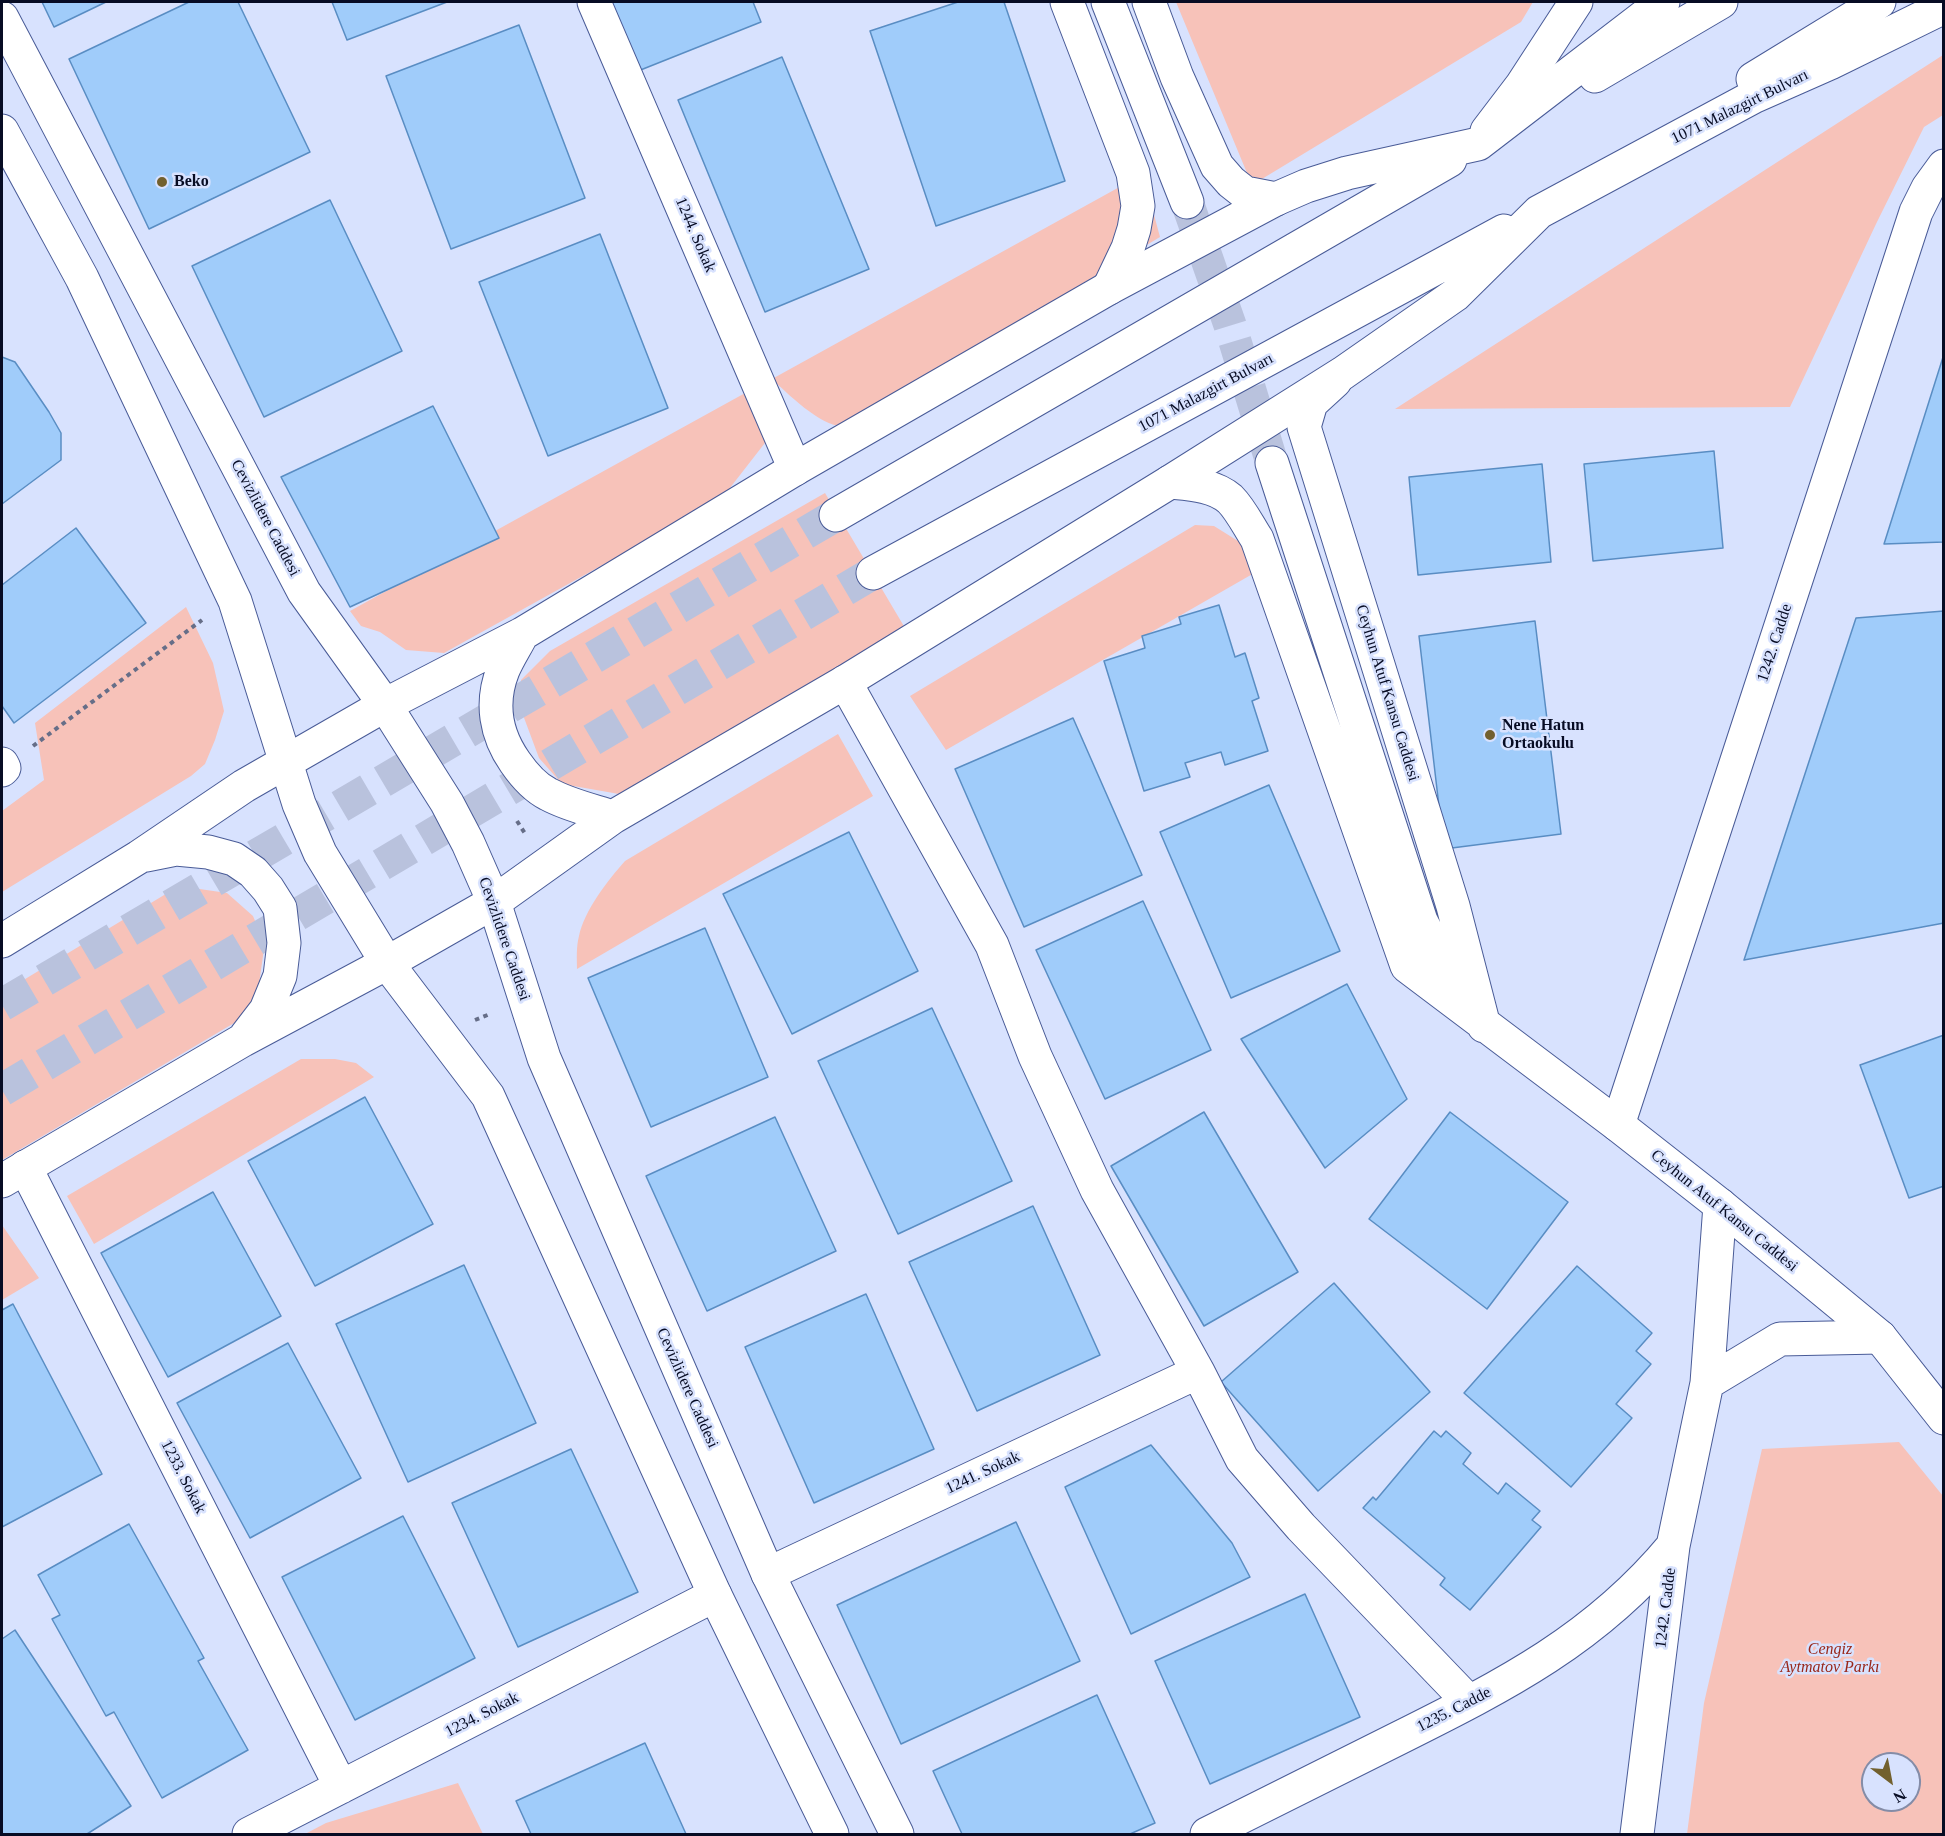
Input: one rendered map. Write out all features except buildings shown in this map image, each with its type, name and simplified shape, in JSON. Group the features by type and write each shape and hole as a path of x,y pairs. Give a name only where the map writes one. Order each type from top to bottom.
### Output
{"main road":[{"name":"1244. Sokak","path":"594,2 795,469"},
{"path":"1067,2 1132,173 1138,206 1128,248 1109,288"},
{"path":"1108,2 1187,202"},
{"path":"1149,2 1177,77 1217,166 1245,193 1276,199"},
{"path":"1478,144 1522,85 1576,2"},
{"path":"2,941 139,857 244,786 385,705 522,633 795,469 1109,288 1276,199 1347,173 1478,144 1663,2"},
{"path":"836,515 1721,2"},
{"name":"1071 Malazgirt Bulvarı","path":"1539,212 1879,2"},
{"name":"1071 Malazgirt Bulvarı","path":"873,573 1753,97 1944,8"},
{"name":"Cevizlidere Caddesi","path":"2,18 304,592 385,705 447,803 468,843 495,902 544,1058 768,1574 897,1834"},
{"path":"2,131 82,278 235,601 299,804 320,853 387,963 488,1096 715,1595 832,1834"},
{"name":"1242. Cadde","path":"1618,1125 1916,212 1928,188 1944,166"},
{"path":"13,1174 243,1040 495,902 613,818 845,682 1343,373 1455,295 1539,212"},
{"name":"Ceyhun Atuf Kansu Caddesi","path":"1343,373 1311,403 1304,427 1453,906 1484,1026"},
{"name":"Ceyhun Atuf Kansu Caddesi","path":"1272,463 1421,921 1448,974 1484,1026"},
{"name":"Ceyhun Atuf Kansu Caddesi","path":"1170,482 1198,485 1230,499 1257,539 1407,966 1618,1125 1880,1338 1944,1418"},
{"path":"522,633 502,672 498,691 496,713 498,731 504,747 522,774 534,785 556,798 613,818"},
{"path":"845,682 992,945 1035,1056 1097,1190 1198,1372 1242,1459 1301,1527 1469,1702"},
{"path":"139,857 176,849 208,852 234,859 253,872 268,889 280,908 284,943 280,976 266,1010 243,1040"},
{"name":"1233. Sokak","path":"13,1174 341,1787"},
{"name":"1242. Cadde","path":"1637,1834 1673,1546 1707,1383 1720,1206"},
{"path":"1707,1383 1779,1339 1880,1338"},
{"name":"1241. Sokak","path":"768,1574 1198,1372"},
{"name":"1235. Cadde","path":"1207,1834 1469,1702 1530,1668 1587,1630 1634,1590 1673,1546"},
{"name":"1234. Sokak","path":"249,1834 715,1595"}],"path":[{"path":"2,767 202,620"},
{"path":"471,1022 496,1012"}],"green space":[{"path":"1176,2 1533,2 1521,22 1252,185"},
{"path":"1943,55 1943,115 1924,127 1790,407 1395,409"},
{"path":"1143,174 1160,237 845,426 826,422 816,416 772,379"},
{"path":"747,392 768,439 726,493 689,517 444,653 406,650 380,632 361,626 350,611"},
{"path":"825,493 905,628 619,794 562,784 539,758 523,715 521,680 550,651"},
{"path":"1195,525 1214,526 1246,546 1256,572 946,750 910,696"},
{"path":"186,607 213,663 224,711 205,764 191,776 2,892 2,811 44,780 35,723"},
{"path":"838,734 873,796 577,969 578,940 586,916 604,886 625,861"},
{"path":"179,886 227,893 253,916 264,949 253,1007 246,1016 2,1160 2,993"},
{"path":"301,1059 335,1059 356,1063 374,1077 94,1244 67,1196"},
{"path":"2,1225 39,1278 2,1300"},
{"name":"Cengiz Aytmatov Parkı","path":"1899,1442 1943,1496 1943,1834 1687,1834 1704,1703 1762,1449"},
{"path":"458,1783 483,1834 305,1834 326,1823"}],"tunnel":[{"path":"1187,202 1230,325 1272,463"},
{"path":"2,1005 836,515"},
{"path":"2,1090 873,573"}],"place":[{"name":"Beko","path":"162,182"},
{"name":"Nene Hatun Ortaokulu","path":"1490,735"}]}
